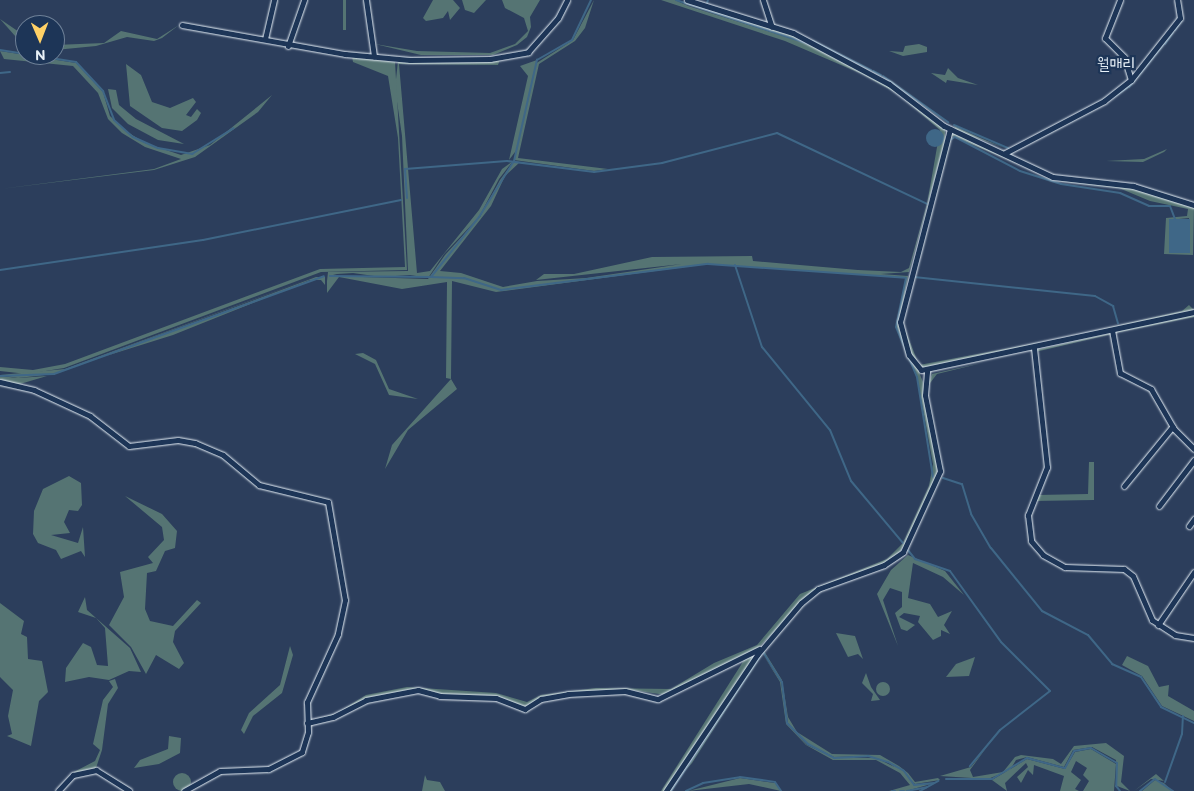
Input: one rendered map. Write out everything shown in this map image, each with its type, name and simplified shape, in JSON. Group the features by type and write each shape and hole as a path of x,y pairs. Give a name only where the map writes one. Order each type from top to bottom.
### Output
{"street":[{"path":"265,39 274,0"},
{"path":"288,46 304,0"},
{"path":"366,0 374,56"},
{"path":"182,25 265,39 288,46 374,56 418,60 518,56 538,43 567,0"},
{"path":"687,0 773,27 873,74 950,129 1053,177 1133,186 1194,205"},
{"path":"763,0 773,27"},
{"path":"1120,0 1104,38 1124,57 1131,80"},
{"path":"1005,153 1104,101 1131,80 1180,18 1177,0"},
{"path":"950,129 900,322 909,355 916,366 927,371 1194,312"},
{"path":"1112,330 1120,373 1151,388 1172,426 1194,449"},
{"path":"1034,348 1047,467 1030,508 1029,537 1043,555 1065,567 1108,565 1129,572 1148,615 1175,635 1194,638"},
{"path":"666,791 767,643 813,592 890,563 906,547 940,471 925,395 927,371"},
{"path":"0,382 34,390 90,416 129,446 178,440 195,444 223,455 259,485 328,502 345,600 338,634 307,702 306,742 295,758 268,769 220,771 184,791"},
{"path":"1124,486 1172,426"},
{"path":"1160,506 1194,460"},
{"path":"1189,526 1194,519"},
{"path":"1158,624 1194,572"},
{"path":"306,723 333,717 366,700 418,690 440,696 496,698 525,709 541,699 568,694 625,691 658,699 767,643"},
{"path":"58,791 73,775 96,770 129,791"}],"green space":[{"path":"343,0 346,0 346,30 343,30"},
{"path":"433,0 453,0 460,8 450,20 448,11 443,18 426,21 423,18"},
{"path":"462,0 486,0 474,13 465,10"},
{"path":"502,0 540,0 530,17 531,27 527,37 517,45 493,55 421,55 375,44 417,51 490,53 515,44 528,31 524,18 505,8"},
{"path":"594,0 585,28 575,41 539,64 518,158 608,169 594,171 514,160 535,64 573,40"},
{"path":"661,0 675,0 688,6 809,44 677,0 797,36 888,85 945,129 945,141 909,272 881,274 908,276 899,323 923,382 938,470 935,485 909,540 894,559 818,588 757,649 666,695 625,689 567,693 541,698 525,708 497,696 440,695 418,689 366,698 332,716 318,721 313,720 337,713 366,695 407,687 496,693 527,702 541,695 596,688 671,689 714,663 757,645 800,594 887,559 903,543 929,486 933,464 917,376 896,326 906,278 708,264 496,292 452,281 451,379 446,378 447,282 402,289 339,277 327,293 328,272 408,271 402,136 395,88 398,61 500,59 498,65 399,64 417,273 430,271 479,210 502,169 513,161 499,179 479,217 444,254 428,278 410,275 381,277 353,273 329,276 428,279 445,255 480,217 500,180 514,161 520,162 505,176 491,206 440,271 461,273 503,287 537,281 586,278 682,264 536,280 544,274 574,274 652,257 752,256 753,261 858,270 901,272 909,268 927,204 940,130 898,94 862,74 785,41"},
{"path":"0,19 15,29 15,36"},
{"path":"179,25 162,38 154,41 127,37 96,46 65,49 65,45 104,43 121,31 157,39"},
{"path":"919,44 927,47 927,52 903,56 889,51 903,52 905,46"},
{"path":"0,51 15,53 15,60 4,59"},
{"path":"352,56 395,62 407,270 321,272 64,368 27,374 0,371 0,367 33,370 65,364 320,269 405,267 398,138 388,76 353,62"},
{"path":"537,60 518,148 509,160 528,76 520,66"},
{"path":"65,61 76,63 103,92 110,116 126,131 145,143 181,155 210,145 272,95 258,112 195,157 154,170 0,189 154,169 181,159 145,147 122,133 108,119 98,93 73,66 63,65 65,65"},
{"path":"126,64 141,75 152,102 170,108 193,98 196,102 186,115 191,117 197,109 201,113 197,120 182,131 162,128 130,106"},
{"path":"948,68 958,78 978,85 947,80 946,83 931,73 945,75"},
{"path":"108,89 116,90 119,105 136,119 184,144 158,140 128,124 112,108"},
{"path":"954,126 980,138 1008,149 957,131"},
{"path":"951,133 1053,177 1133,187 1194,206 1193,255 1164,254 1166,218 1187,216 1188,209 1150,201 1119,188 1059,181 952,136 902,322 919,365 1054,340 921,368 910,354 901,321","holes":["1189,218 1190,248 1171,253 1169,220"]},
{"path":"1167,149 1143,162 1106,161 1144,159"},
{"path":"325,273 54,374 18,378 0,375 65,369"},
{"path":"316,277 325,277 325,285 321,280 310,280 173,335 106,356"},
{"path":"1189,305 1194,310 1066,337 1182,311"},
{"path":"1194,315 1194,317 1115,333 1115,332"},
{"path":"1112,334 1035,352 1036,350"},
{"path":"363,353 376,360 389,389 418,399 389,395 375,364 355,354"},
{"path":"982,363 937,374 927,387 932,374"},
{"path":"0,376 18,378 47,376 20,384 0,381"},
{"path":"451,379 457,389 408,430 385,469 392,445"},
{"path":"1089,462 1094,462 1094,500 1034,501 1037,495 1088,494"},
{"path":"69,476 81,483 82,505 78,511 69,510 64,522 70,533 51,535 78,543 83,527 85,557 81,551 61,559 56,550 38,543 33,534 34,511 43,489"},
{"path":"125,496 162,514 177,531 175,548 165,551 156,571 147,573 145,609 150,621 173,626 197,600 201,603 175,631 173,642 184,663 179,669 156,655 146,674 131,647 109,625 124,597 120,572 153,563 148,557 164,540 162,527"},
{"path":"908,555 945,571 964,595 943,577 913,563 908,598 930,604 938,617 952,611 944,625 950,634 941,630 941,636 933,640 918,622 920,616 904,613 899,617 915,625 907,631 901,629 895,613 902,607 902,592 890,588 883,600 898,646 877,594 891,570"},
{"path":"85,597 87,610 130,648 141,672 129,671 109,680 89,677 65,682 66,668 83,643 91,647 97,665 108,666 105,628 96,618 78,612"},
{"path":"0,603 24,621 21,634 27,637 28,659 42,661 48,692 39,701 31,746 7,736 12,734 8,716 13,690 0,677"},
{"path":"782,627 764,651 782,680 788,717 797,732 832,754 880,755 899,766 915,782 938,778 940,780 915,784 888,762 868,756 834,757 808,744 788,723 782,682 763,652 692,763 667,791 758,655"},
{"path":"836,633 855,636 863,659 858,654 848,657"},
{"path":"290,646 293,655 282,693 253,716 244,734 241,730 249,713 280,685"},
{"path":"759,651 665,791 661,791 746,657"},
{"path":"762,653 781,682 787,724 807,745 834,758 876,758 903,771 914,785 931,784 906,791 889,791 910,785 900,773 876,760 833,760 806,745 786,724 780,682"},
{"path":"1127,656 1148,666 1159,687 1169,685 1168,696 1194,711 1194,721 1162,706 1142,676 1122,665"},
{"path":"975,657 969,676 946,677 956,664"},
{"path":"866,673 871,687 880,700 871,701 873,694 862,683"},
{"path":"115,679 118,688 108,704 102,750 96,768 72,773 95,761 100,750 93,744 103,700 113,687 109,681"},
{"path":"880,682 886,682 890,689 886,696 880,696 876,692 876,686"},
{"path":"169,736 181,738 180,753 159,764 134,768 140,760 168,749"},
{"path":"1106,743 1124,756 1121,782 1130,791 1117,786 1116,760 1092,747 1073,750 1064,767 1027,757 1016,760 1010,770 988,779 940,776 971,767 989,744 970,770 973,777 1003,772 1015,757 1021,755 1053,759 1061,764 1074,746"},
{"path":"1091,749 1116,764 1114,791 1083,791 1089,781 1083,775 1087,768 1076,761 1071,772 1081,780 1075,789 1079,791 1060,791 1064,776 1034,765 1033,775 1028,770 1021,783 1017,777 1028,767 1026,763 1005,783 1007,791 992,780 1027,759 1065,769 1075,752"},
{"path":"178,773 186,773 191,778 189,789 178,791 173,786 173,778"},
{"path":"1156,774 1164,781 1151,779 1134,791"},
{"path":"425,775 427,780 440,782 445,791 422,791"},
{"path":"740,778 775,783 781,791 749,784 688,791"},
{"path":"1155,780 1164,783 1172,791 1142,791"}],"water":[{"path":"935,129 941,132 944,138 941,144 935,147 929,144 926,138 929,132"},
{"path":"1169,219 1190,219 1190,253 1169,253"}],"waterway":[{"path":"330,276 431,277 479,217 514,161 537,60 572,40 591,0"},
{"path":"676,0 809,44"},
{"path":"1175,30 1181,21"},
{"path":"1165,44 1173,32"},
{"path":"813,41 871,70"},
{"path":"1129,87 1163,45"},
{"path":"0,50 76,62 103,91 114,120 133,137 158,148 192,154 234,128"},
{"path":"873,71 881,75"},
{"path":"0,73 10,72"},
{"path":"883,76 948,122"},
{"path":"1109,100 1127,88"},
{"path":"954,125 1008,148"},
{"path":"407,198 405,169 507,161 594,172 662,163 777,133 927,204"},
{"path":"950,140 955,137 1020,171 1061,184 1120,193 1149,206 1170,206 1175,219"},
{"path":"0,270 203,240 401,200"},
{"path":"431,277 464,278 501,290 708,264 906,278 896,327 917,377 933,477"},
{"path":"735,265 762,347 830,430 851,481 903,543"},
{"path":"0,376 54,374 324,276"},
{"path":"914,277 1095,296 1113,306 1118,323"},
{"path":"943,478 962,484 971,514 991,548 1042,611 1088,635 1112,664 1141,677 1161,707 1194,723"},
{"path":"907,549 915,559 950,571 1001,642 1050,691 1000,730 970,766"},
{"path":"671,791 763,652 782,682 787,723 808,744 834,758 868,756 888,762 904,771 914,785 934,783"},
{"path":"1165,782 1182,734 1183,716"},
{"path":"946,779 992,779 1027,758 1065,768 1074,751 1091,748 1117,763 1116,786 1120,791"},
{"path":"686,791 703,783 740,777 775,782 781,791"},
{"path":"1140,791 1155,779 1173,791"},
{"path":"920,791 938,781"},
{"path":"907,791 927,787"}],"district":[{"name":"월매리","path":"1116,65"}]}
